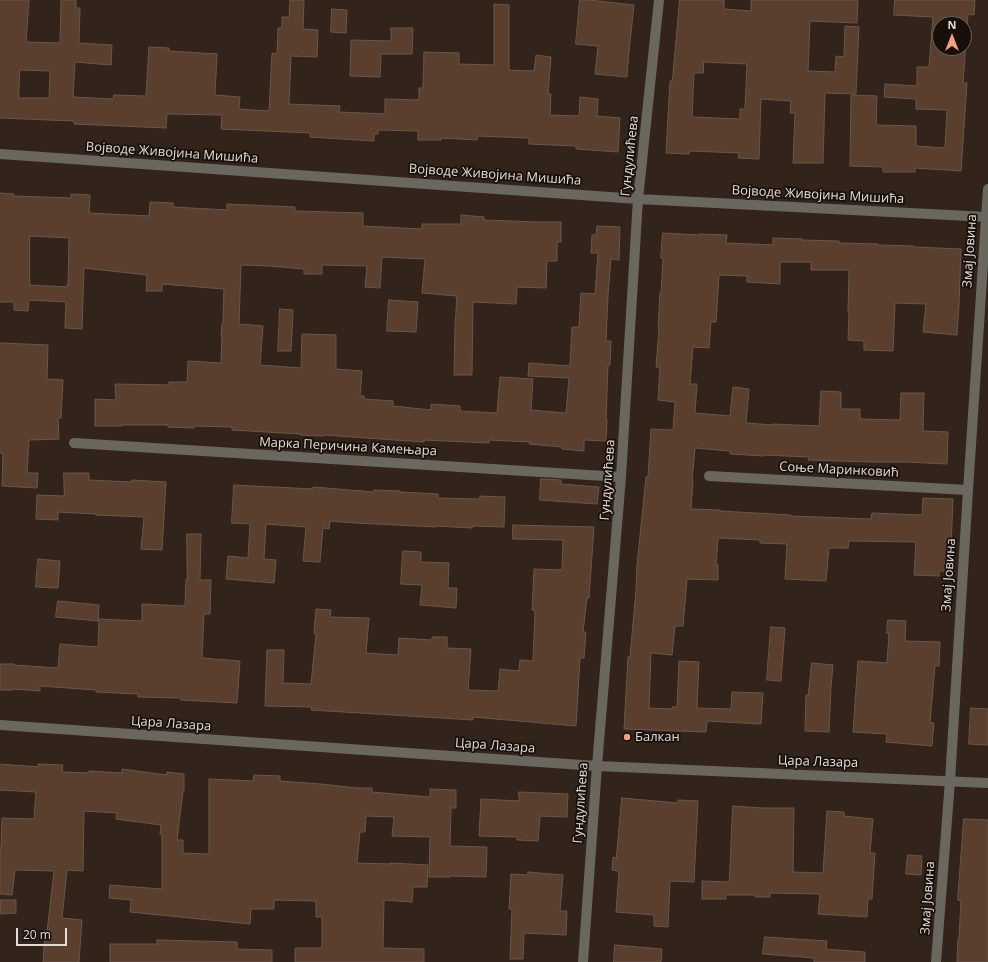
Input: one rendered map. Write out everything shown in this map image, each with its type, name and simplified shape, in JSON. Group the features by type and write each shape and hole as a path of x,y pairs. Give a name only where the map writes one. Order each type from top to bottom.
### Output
{"street":[{"name":"Гундулићева","path":"583,962 597,766 622,477 638,198 659,0"},
{"name":"Војводе Живојина Мишића","path":"0,154 638,198 987,217"},
{"name":"Змај Јовина","path":"936,962 950,781 988,189"},
{"name":"Марка Перичина Камењара","path":"74,443 622,477"},
{"name":"Соње Маринковић","path":"709,476 968,490"},
{"name":"Цара Лазара","path":"0,725 597,766 988,783"}],"building":[{"path":"0,0 29,0 26,42 60,43 61,0 76,0 76,8 80,8 79,43 112,45 111,65 75,62 73,97 113,99 114,95 146,96 149,47 169,48 169,51 217,54 215,95 240,97 239,109 269,111 272,53 277,54 278,28 282,28 282,17 289,17 290,0 304,0 303,29 318,30 317,57 291,56 289,104 340,106 339,112 385,114 385,99 419,100 419,88 423,88 424,52 459,53 459,64 494,65 494,4 509,5 509,70 534,71 536,55 551,57 548,93 551,94 550,115 579,116 580,97 598,99 597,116 620,118 618,152 576,149 576,146 529,144 529,138 478,136 477,140 441,138 441,140 418,140 418,131 378,130 378,134 374,134 374,141 310,137 310,133 221,129 222,115 167,114 166,128 74,124 74,121 0,118","holes":["20,70 50,71 49,98 19,98"]},
{"path":"580,0 634,5 627,77 595,74 598,46 576,44"},
{"path":"680,0 724,0 724,9 751,11 751,0 858,0 857,23 810,21 808,71 835,72 836,56 844,57 845,26 859,27 856,94 825,93 823,163 793,163 795,113 790,113 791,101 761,99 759,159 738,158 739,153 690,151 689,154 666,153 670,81 672,81","holes":["704,62 747,64 745,109 740,109 740,119 692,117 694,73 703,73"]},
{"path":"895,0 975,0 974,15 968,14 968,16 932,17 894,15"},
{"path":"332,9 347,10 346,33 331,32"},
{"path":"391,28 413,28 412,54 381,54 380,77 350,76 351,40 391,41"},
{"path":"932,30 932,56 965,56 963,83 967,83 961,171 915,168 915,172 883,172 883,167 850,166 851,95 877,96 876,125 916,126 916,146 945,148 947,110 916,109 916,99 884,97 885,84 917,86 917,67 929,67"},
{"path":"0,193 14,194 13,196 71,198 71,194 90,195 89,213 149,216 150,202 173,203 173,207 227,210 227,204 295,207 295,211 363,213 363,226 422,229 422,224 461,224 461,215 484,217 484,220 561,222 561,242 557,242 557,261 547,261 546,288 517,287 516,304 473,302 472,375 454,375 457,296 422,293 425,259 382,257 380,288 365,287 367,266 322,265 322,274 304,274 304,269 241,265 239,324 263,326 260,365 301,368 302,334 336,335 336,369 362,371 360,396 364,396 364,399 393,401 393,406 431,410 431,404 460,406 460,411 497,413 500,377 533,379 531,410 566,413 569,378 528,376 529,363 570,366 572,327 579,327 581,293 595,294 598,253 591,253 592,235 596,235 597,226 620,227 619,260 611,259 608,295 606,341 611,341 610,365 608,365 606,441 584,440 584,451 529,444 530,442 489,440 489,443 424,440 424,442 232,430 232,427 194,426 194,428 168,427 168,425 95,426 95,399 116,400 115,384 169,385 169,382 187,382 188,361 221,363 224,289 162,284 162,291 146,291 147,275 84,268 82,329 65,328 66,302 29,300 28,311 14,310 14,302 0,302","holes":["30,236 69,238 67,287 30,285"]},
{"path":"663,233 727,235 726,243 773,245 773,238 961,249 957,335 923,332 926,304 895,303 893,351 864,350 864,341 848,340 849,270 811,270 811,262 780,262 780,284 747,282 747,276 719,275 716,322 711,322 709,348 693,347 690,384 697,384 695,413 730,416 733,387 749,389 746,423 819,426 821,391 841,392 841,409 860,409 860,419 900,420 901,393 924,393 923,431 948,432 947,464 808,460 809,457 730,454 730,451 695,448 691,509 791,516 871,519 872,513 922,515 923,498 953,499 950,571 939,571 939,576 914,575 916,542 849,541 848,548 829,548 826,581 785,579 787,544 760,543 760,540 718,538 716,565 718,565 718,580 687,579 683,626 675,626 672,655 651,653 649,708 672,709 672,707 677,707 679,661 699,662 697,708 731,709 732,692 763,693 761,724 707,721 706,732 624,729 628,657 630,657 637,565 646,477 648,477 651,429 673,430 675,402 658,400 660,367 656,367 663,258 661,258"},
{"path":"389,300 418,302 416,332 387,331"},
{"path":"280,309 293,310 291,351 278,351"},
{"path":"0,343 48,345 47,379 63,380 61,418 58,418 59,439 29,440 27,473 38,473 37,488 2,486 3,453 0,453"},
{"path":"64,473 89,473 89,480 166,482 162,550 141,549 144,517 58,512 58,520 36,519 37,495 64,496"},
{"path":"541,479 561,480 561,484 599,487 597,504 540,500"},
{"path":"234,485 313,489 313,487 374,492 374,490 400,491 438,494 438,498 480,499 480,496 505,497 504,527 436,527 330,521 329,529 323,528 320,562 303,561 306,527 266,524 264,559 276,560 274,583 226,579 228,556 248,558 250,524 232,523"},
{"path":"513,525 594,527 589,598 587,598 583,632 586,632 584,658 580,658 576,726 473,717 473,720 311,710 312,707 265,706 267,650 284,650 283,683 311,684 316,634 314,633 316,609 331,610 330,617 369,618 366,653 398,655 399,638 432,640 432,637 447,637 447,648 471,649 468,690 498,691 500,669 519,671 520,660 533,661 535,611 532,610 534,569 562,570 563,540 513,539"},
{"path":"187,534 201,534 200,580 211,580 210,614 204,614 202,658 240,661 237,703 181,700 181,698 138,697 138,694 96,692 96,690 40,686 40,691 13,689 0,690 0,664 58,668 60,644 98,647 99,619 142,621 142,604 185,606 187,579"},
{"path":"403,551 421,552 421,562 449,563 448,588 457,588 456,608 420,605 422,585 401,584"},
{"path":"38,559 60,561 58,588 36,587"},
{"path":"58,601 99,605 98,621 56,617"},
{"path":"888,620 906,621 905,641 940,642 939,666 935,666 930,723 934,723 932,746 886,742 887,734 853,732 858,661 887,663 889,633 887,633"},
{"path":"771,627 785,628 781,681 767,680"},
{"path":"812,663 833,665 829,732 805,731 806,695 808,695"},
{"path":"971,708 988,709 988,745 969,744"},
{"path":"0,764 38,767 38,764 63,765 62,772 89,773 89,771 122,773 122,769 167,775 167,772 184,774 184,791 177,840 183,840 183,853 209,854 209,779 253,781 254,775 280,776 280,781 372,788 372,792 430,797 430,789 456,790 456,808 451,808 450,846 487,847 486,877 429,877 430,837 392,836 394,817 366,816 365,832 360,832 357,863 428,865 427,887 413,887 412,902 384,900 383,948 424,949 424,962 295,962 295,948 322,948 322,917 316,917 316,901 274,900 274,909 251,909 250,924 130,912 131,900 109,898 110,885 162,889 161,825 116,819 117,813 84,811 83,871 67,870 62,918 82,920 79,962 43,962 45,932 47,932 54,871 15,870 12,895 0,894 0,848 2,818 34,819 36,792 0,790"},
{"path":"519,792 568,794 567,817 540,816 538,841 517,840 517,837 479,836 481,799 519,801"},
{"path":"622,798 678,803 678,800 698,801 694,882 670,881 668,927 654,926 654,915 616,912 619,871 612,870 613,857 616,858"},
{"path":"733,806 794,808 793,872 823,873 827,811 844,812 844,816 873,819 870,853 875,853 872,899 868,899 867,917 818,914 820,894 770,893 770,897 755,897 755,895 726,895 726,899 702,899 702,881 729,882"},
{"path":"964,819 988,820 988,962 957,962 961,901 958,900"},
{"path":"908,855 922,856 921,875 906,874"},
{"path":"528,872 563,875 560,911 567,911 566,935 524,933 523,959 510,959 512,909 509,909 511,874 528,875"},
{"path":"1,900 16,900 16,913 1,914"},
{"path":"765,937 827,941 826,949 865,952 865,962 814,962 814,958 763,954"},
{"path":"157,940 237,942 237,949 272,950 272,962 110,962 110,944 157,944"},
{"path":"615,945 662,949 661,962 614,962"}],"place":[{"name":"Балкан","path":"627,737"}]}
